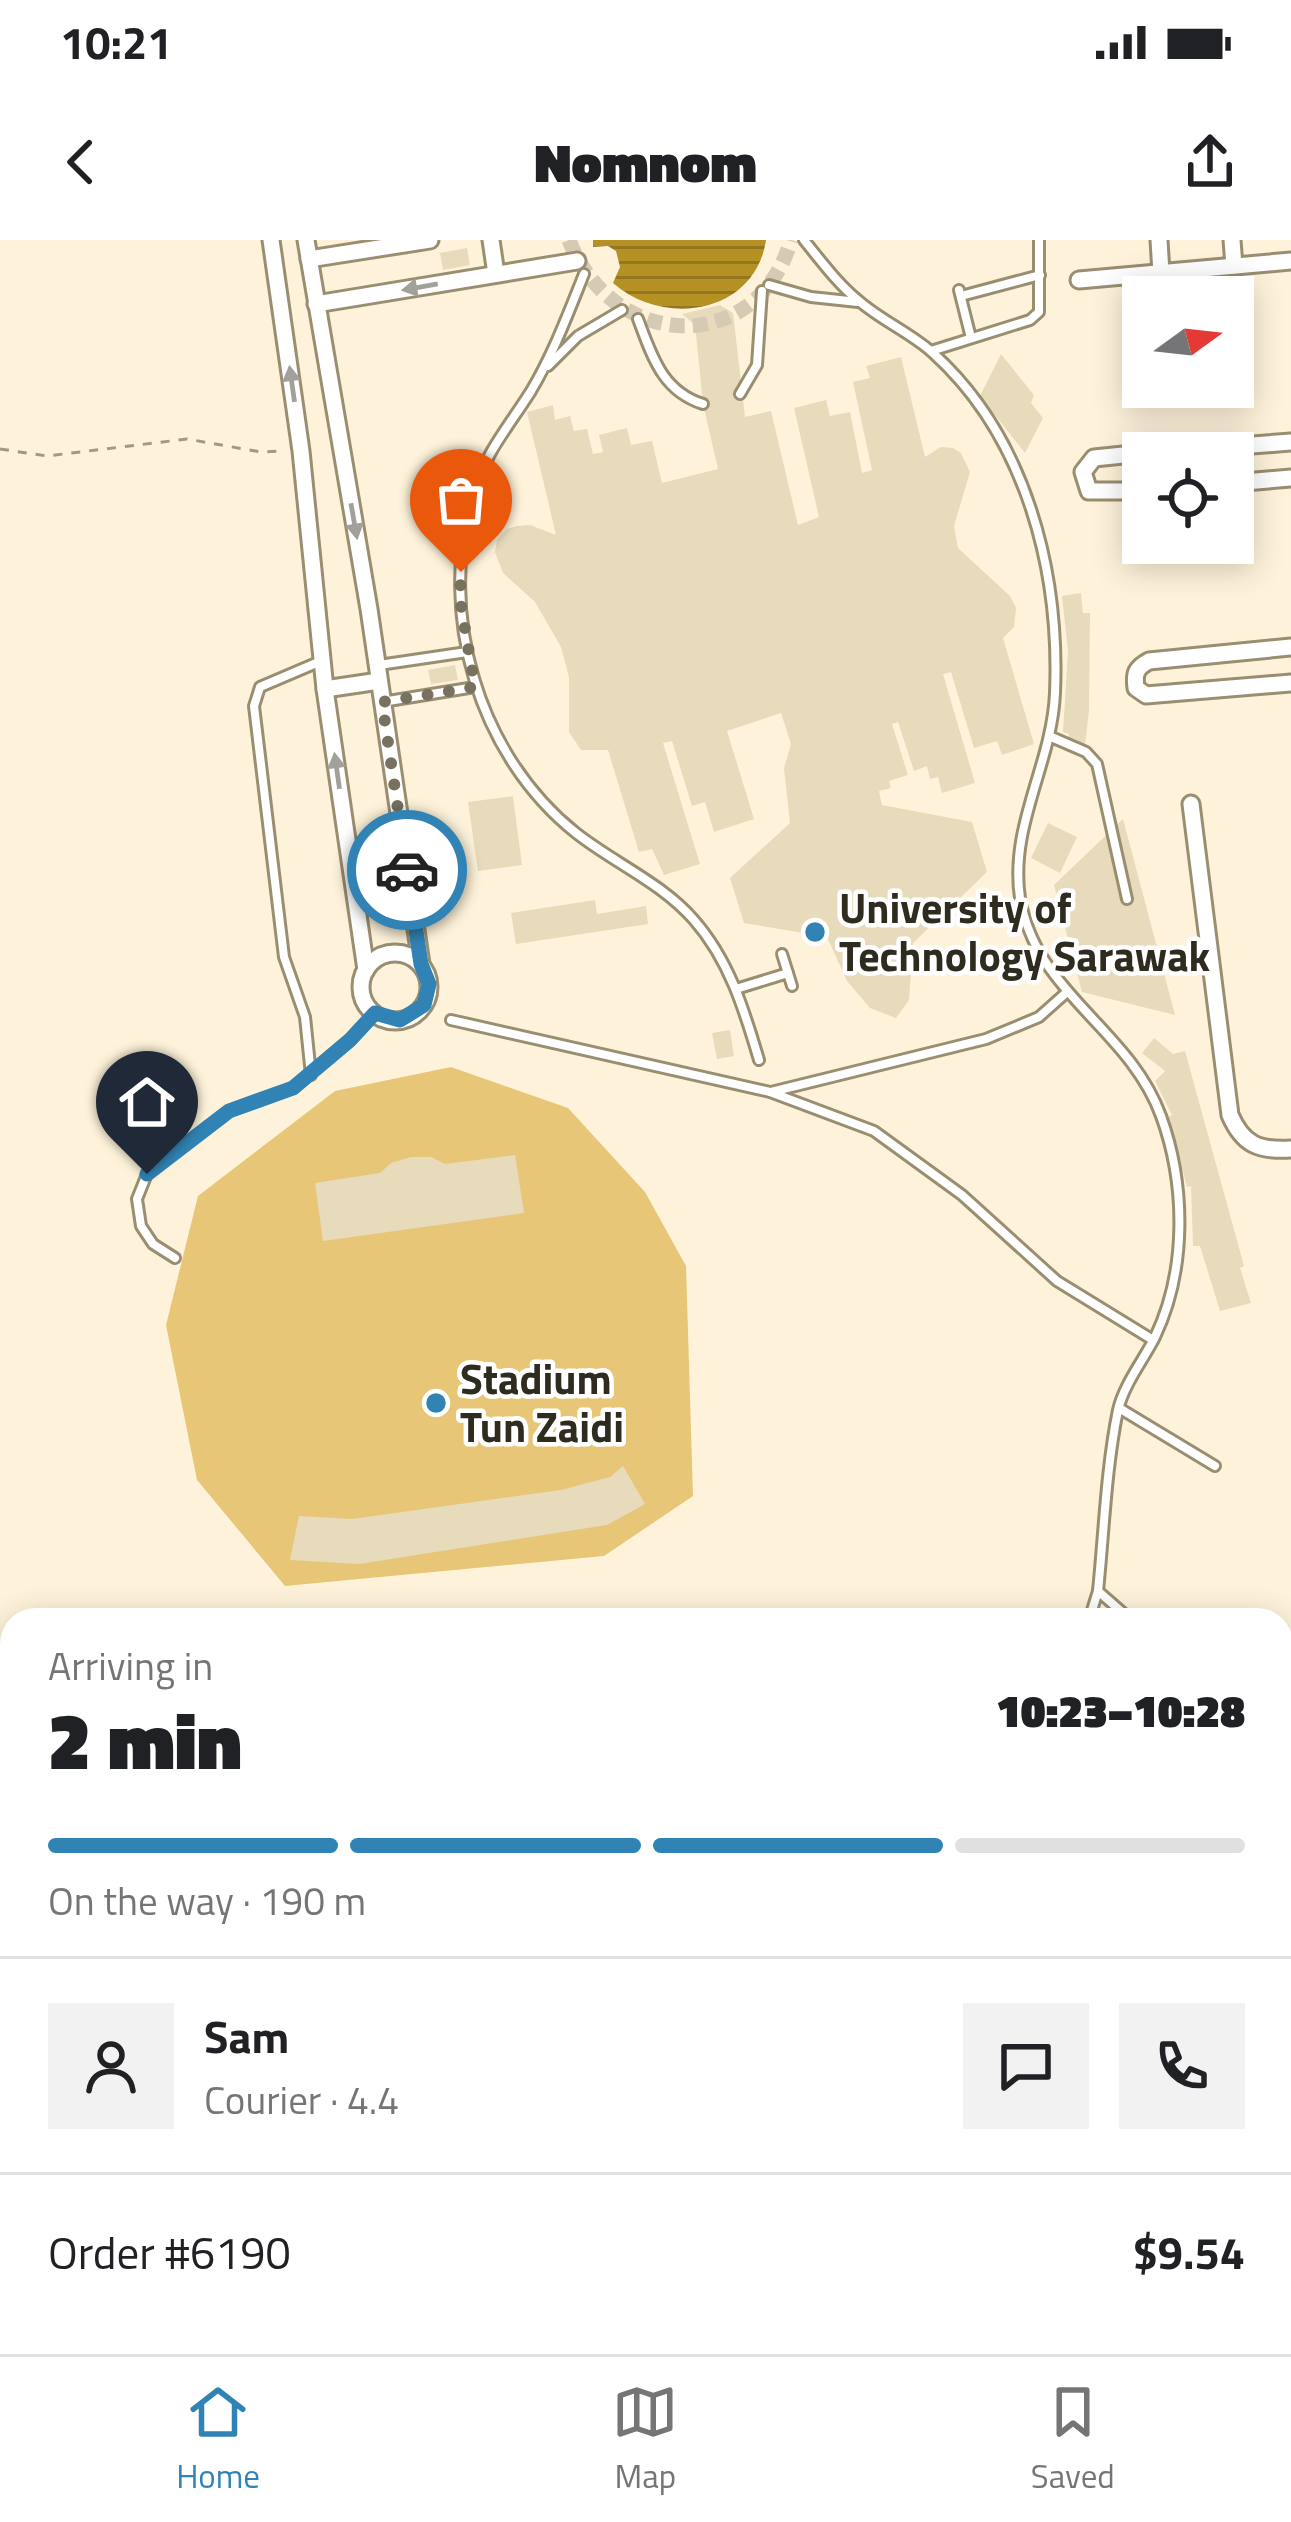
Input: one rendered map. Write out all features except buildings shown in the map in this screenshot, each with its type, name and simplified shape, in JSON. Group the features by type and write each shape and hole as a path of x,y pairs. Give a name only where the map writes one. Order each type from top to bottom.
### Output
{"street":[{"path":"272,240 301,451 325,689 366,970 364,998 375,1013 400,1020 417,1013 428,995 427,973 421,964 306,240"},
{"path":"309,260 430,240"},
{"path":"491,240 496,274"},
{"path":"1159,240 1161,273"},
{"path":"1232,240 1234,266"},
{"path":"1079,280 1291,261"},
{"path":"316,304 496,274 580,268"},
{"path":"1254,445 1291,442"},
{"path":"1122,455 1094,458 1086,464 1083,482 1089,491 1100,494 1122,492"},
{"path":"1254,481 1291,478"},
{"path":"1291,647 1149,661 1134,676 1136,688 1146,695 1291,683"},
{"path":"325,689 378,673"},
{"path":"1191,804 1230,1115 1250,1145 1266,1151 1291,1149"},
{"path":"366,970 392,953 421,964"}],"lane":[{"path":"805,240 860,302 931,351 962,384 1016,465 1027,493 1054,617 1054,701 1049,736 1020,833 1020,895 1041,960 1140,1073 1170,1141 1177,1178 1177,1257 1169,1300 1154,1340 1118,1408 1093,1608"},
{"path":"931,351 1030,320 1040,312 1039,240"},
{"path":"540,374 580,268"},
{"path":"970,338 960,293 1040,275"},
{"path":"740,394 757,365 765,288 860,302"},
{"path":"622,310 578,336 540,374 490,448 472,495 462,562 460,600 466,652 475,687 506,751 545,807 579,836 668,894 704,933 736,989 759,1060"},
{"path":"638,319 671,389 703,404"},
{"path":"378,673 466,652"},
{"path":"310,1075 305,1017 284,957 254,706 260,687 323,661"},
{"path":"382,702 475,687"},
{"path":"1049,736 1086,752 1097,764 1127,899"},
{"path":"782,954 792,986"},
{"path":"736,989 788,973"},
{"path":"770,1092 986,1039 1039,1017 1067,992"},
{"path":"175,1258 153,1244 141,1226 136,1199 147,1174 229,1111 293,1088 375,1013"},
{"path":"451,1020 770,1092 874,1131 947,1183 1057,1281 1154,1340"},
{"path":"1118,1408 1215,1466"},
{"path":"1098,1591 1117,1608"}],"path":[{"path":"0,449 47,456 187,439 261,452 301,451"}],"shaded area":[{"path":"593,240 766,240 745,284 726,298 681,309 657,306 613,283 620,267 616,251 593,247"},
{"name":"Stadium Tun Zaidi","path":"451,1067 568,1108 645,1192 686,1266 693,1496 604,1556 285,1586 197,1480 166,1325 198,1196 335,1091"}],"tunnel":[{"path":"569,240 589,277 617,303 649,320 683,326 717,321 748,305 773,278 791,240"}],"way so far":[{"path":"407,870 382,702 475,687 466,652 461,572"}],"place":[{"name":"University of Technology Sarawak","path":"815,932"},
{"name":"Stadium Tun Zaidi","path":"436,1403"}],"route":[{"path":"147,1174 229,1111 293,1088 375,1013 400,1020 424,1005 429,984 421,964 407,870"}]}
